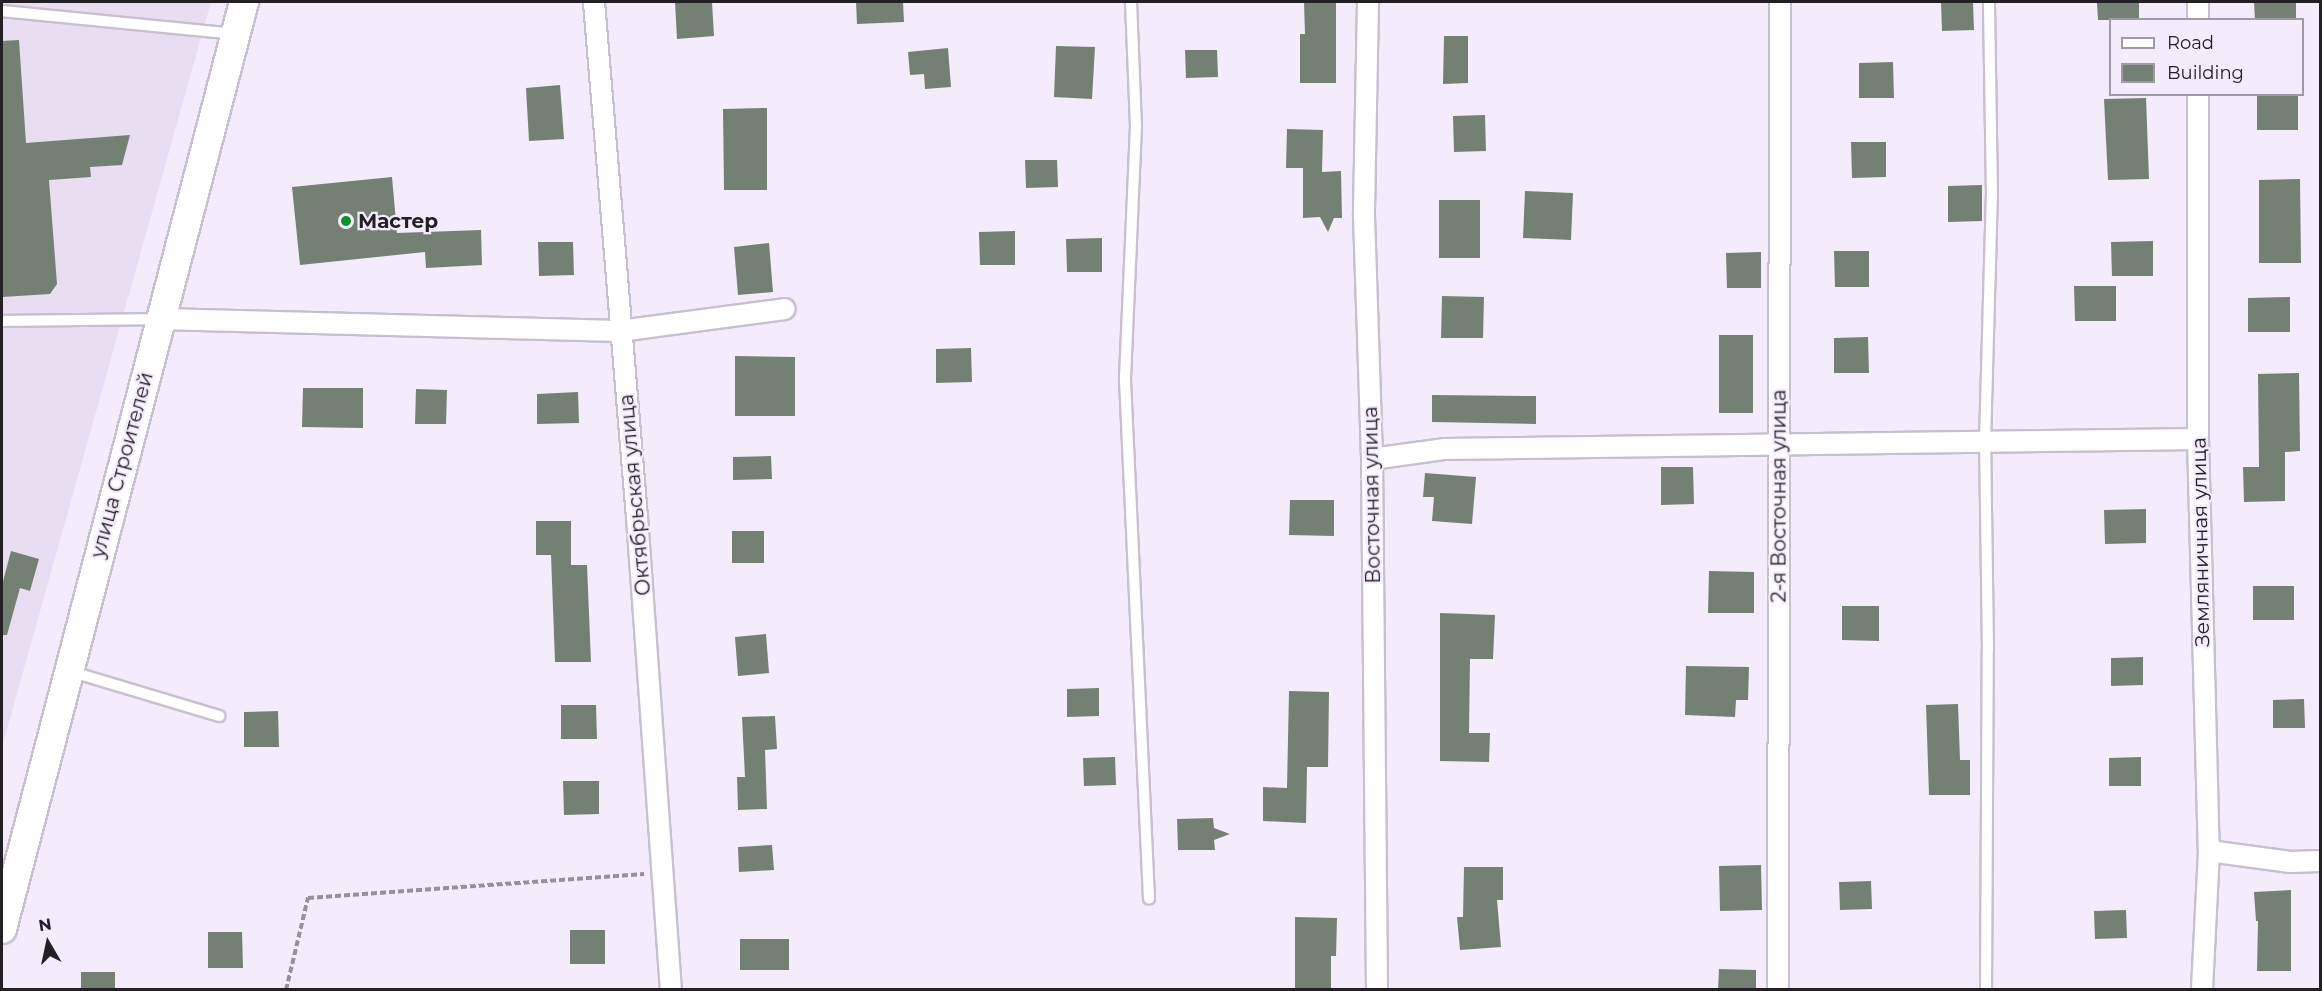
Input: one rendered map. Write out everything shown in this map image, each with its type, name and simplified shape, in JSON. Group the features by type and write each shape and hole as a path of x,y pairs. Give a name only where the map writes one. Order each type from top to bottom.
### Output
{"main road":[{"name":"улица Строителей","path":"2,929 244,2"}],"street":[{"name":"Октябрьская улица","path":"594,2 620,331 638,517 671,990"},
{"name":"Восточная улица","path":"1368,2 1364,216 1372,459 1377,990"},
{"name":"2-я Восточная улица","path":"1778,990 1780,2"},
{"path":"2198,2 2198,18"},
{"name":"Земляничная улица","path":"2198,96 2198,439 2209,851 2202,990"},
{"path":"161,319 620,331 785,309"},
{"path":"1372,459 1445,449 2198,439"},
{"path":"2209,851 2290,862 2320,861"}],"lane":[{"path":"1131,2 1136,126 1125,380 1149,898"},
{"path":"1986,990 1988,650 1985,442 1992,196 1989,2"},
{"path":"2,11 236,34"},
{"path":"2,321 161,319"},
{"path":"69,671 219,716"}],"path":[{"path":"286,990 308,898 663,873"}],"shaded area":[{"path":"2,2 211,2 2,747"}],"building":[{"path":"675,2 712,2 714,36 677,39"},
{"path":"856,2 903,2 904,22 857,24"},
{"path":"1304,2 1336,2 1336,83 1300,83 1300,34 1305,34"},
{"path":"1973,2 1974,30 1942,31 1941,3"},
{"path":"2254,2 2296,2 2296,18 2255,18"},
{"path":"2097,3 2139,3 2139,18 2098,20"},
{"path":"1444,36 1468,36 1468,83 1443,84"},
{"path":"19,40 26,143 130,135 122,165 90,167 91,177 49,180 57,284 50,294 2,297 2,41"},
{"path":"1056,46 1095,47 1092,99 1054,97"},
{"path":"948,48 951,87 925,89 924,74 910,75 908,52"},
{"path":"1185,50 1217,50 1218,77 1186,78"},
{"path":"1893,62 1894,98 1859,98 1859,63"},
{"path":"560,85 564,139 529,141 526,88"},
{"path":"2257,96 2298,96 2298,130 2257,130"},
{"path":"2146,98 2149,179 2108,180 2104,99"},
{"path":"767,108 767,190 724,190 723,109"},
{"path":"1485,115 1486,151 1454,152 1453,116"},
{"path":"1287,129 1323,130 1322,172 1341,171 1342,218 1334,218 1328,232 1320,217 1303,218 1303,168 1286,168"},
{"path":"1851,142 1886,142 1886,177 1852,178"},
{"path":"1025,160 1057,160 1058,187 1026,188"},
{"name":"Мастер","path":"392,177 397,233 481,230 482,265 426,268 425,252 300,265 292,187"},
{"path":"2300,179 2301,263 2259,263 2259,180"},
{"path":"1982,185 1982,221 1948,222 1948,186"},
{"path":"1525,191 1573,193 1571,240 1523,238"},
{"path":"1439,200 1480,200 1480,258 1439,258"},
{"path":"1015,231 1015,265 980,265 979,232"},
{"path":"1102,238 1102,272 1067,272 1066,239"},
{"path":"2153,241 2153,276 2112,276 2111,242"},
{"path":"538,242 573,242 574,275 539,276"},
{"path":"769,243 773,292 738,295 734,247"},
{"path":"1834,251 1869,251 1869,287 1835,287"},
{"path":"1761,252 1761,288 1727,288 1726,253"},
{"path":"2074,286 2116,286 2116,321 2075,321"},
{"path":"1442,296 1484,297 1483,338 1441,338"},
{"path":"2290,297 2290,332 2248,332 2248,298"},
{"path":"1719,335 1753,335 1753,413 1719,413"},
{"path":"1868,337 1869,373 1834,373 1834,338"},
{"path":"971,348 972,382 936,383 936,349"},
{"path":"735,356 795,357 795,416 735,416"},
{"path":"2299,373 2300,451 2285,452 2285,501 2244,502 2243,467 2259,467 2258,374"},
{"path":"303,388 363,388 363,428 302,427"},
{"path":"416,389 447,390 446,424 415,424"},
{"path":"578,392 579,423 537,424 537,394"},
{"path":"1432,395 1536,396 1536,424 1432,422"},
{"path":"771,456 772,479 733,480 733,457"},
{"path":"1661,467 1693,467 1694,504 1661,505"},
{"path":"1425,473 1476,477 1472,524 1432,521 1434,497 1423,497"},
{"path":"1290,500 1334,500 1334,536 1289,535"},
{"path":"2146,509 2146,543 2105,544 2104,510"},
{"path":"536,521 571,521 571,565 587,565 591,662 555,662 551,555 536,555"},
{"path":"732,531 764,531 764,563 732,563"},
{"path":"11,551 39,559 30,591 20,588 7,635 2,635 2,585"},
{"path":"1709,571 1754,572 1754,613 1708,613"},
{"path":"2253,586 2294,586 2294,620 2253,620"},
{"path":"1842,606 1879,606 1879,641 1842,640"},
{"path":"1440,613 1495,615 1493,659 1470,659 1469,733 1490,733 1489,762 1440,761"},
{"path":"766,634 769,673 738,676 735,637"},
{"path":"2143,657 2143,685 2111,686 2111,658"},
{"path":"1686,666 1749,667 1748,700 1736,700 1735,717 1685,715"},
{"path":"1099,688 1099,716 1067,717 1067,689"},
{"path":"1289,691 1329,692 1328,767 1307,767 1306,823 1263,821 1263,787 1287,788"},
{"path":"2304,699 2305,728 2273,728 2273,700"},
{"path":"1958,704 1960,760 1970,760 1970,795 1929,795 1926,705"},
{"path":"561,705 596,705 597,739 561,739"},
{"path":"278,711 279,747 244,747 244,712"},
{"path":"775,716 777,749 765,750 767,809 738,810 737,777 745,777 742,717"},
{"path":"1115,757 1116,785 1084,786 1083,758"},
{"path":"2141,757 2141,786 2109,786 2109,758"},
{"path":"563,781 599,781 599,814 564,815"},
{"path":"1213,818 1214,828 1230,834 1214,840 1215,850 1178,850 1177,819"},
{"path":"772,845 774,870 739,872 738,847"},
{"path":"1761,865 1762,910 1720,911 1719,866"},
{"path":"1464,867 1503,867 1503,900 1497,900 1501,947 1460,950 1457,917 1463,917"},
{"path":"1871,881 1872,909 1840,910 1839,882"},
{"path":"2291,890 2291,971 2257,971 2258,921 2256,921 2254,892"},
{"path":"2126,910 2127,938 2095,939 2094,911"},
{"path":"1295,917 1337,918 1336,956 1331,956 1331,990 1295,990"},
{"path":"570,930 605,930 605,964 570,964"},
{"path":"208,932 242,932 243,968 208,968"},
{"path":"740,939 789,939 789,970 740,970"},
{"path":"1719,969 1756,970 1756,990 1718,990"},
{"path":"81,972 115,972 115,990 81,990"}],"place":[{"name":"Мастер","path":"346,221"}]}
